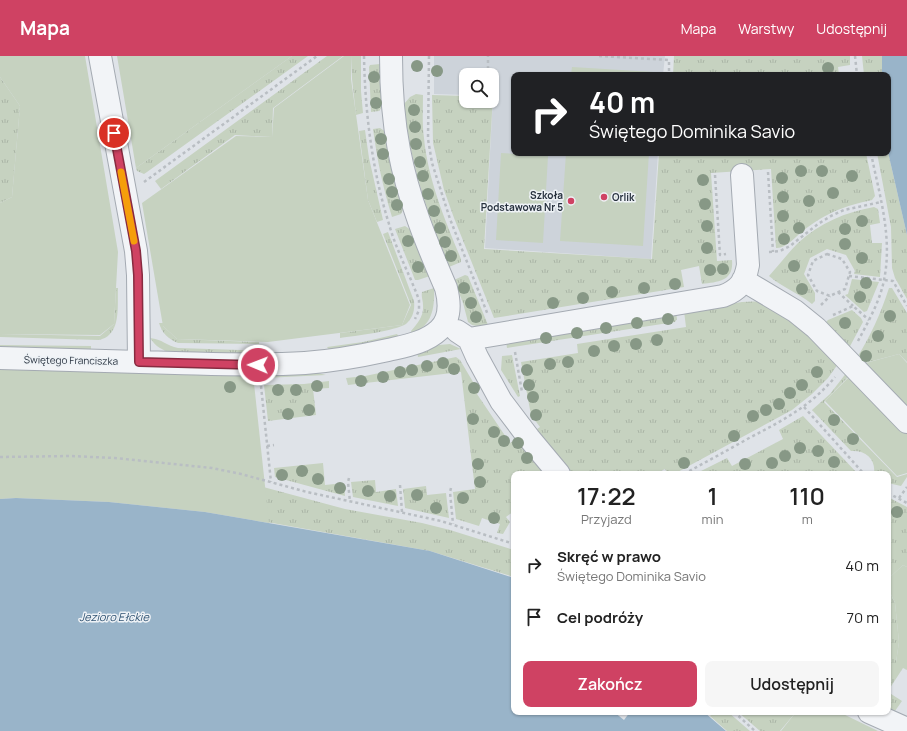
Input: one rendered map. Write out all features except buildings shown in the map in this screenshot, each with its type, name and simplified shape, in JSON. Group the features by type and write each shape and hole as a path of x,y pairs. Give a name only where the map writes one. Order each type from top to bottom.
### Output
{"street":[{"path":"100,56 136,251 139,362"},
{"path":"390,56 393,105 399,151 406,182 417,215 448,294 448,312 445,323 469,339 477,357 502,401 557,471"},
{"path":"469,339 723,296 733,292 740,286 748,265 742,175"},
{"path":"743,280 795,311 816,328 907,422"},
{"name":"Świętego Franciszka","path":"0,358 264,365 305,363 364,356 409,345 433,335 445,323"},
{"path":"876,715 907,729"}],"path":[{"path":"142,183 317,56"},
{"path":"429,56 428,139 432,163 452,226 491,322"},
{"path":"488,56 488,68"},
{"path":"599,56 669,60 669,72"},
{"path":"855,56 857,72"},
{"path":"768,172 773,252"},
{"path":"715,175 720,255 780,251 790,246 818,224 831,216 844,210 881,202"},
{"path":"822,304 830,296 845,289 850,272 842,259 827,254 813,261 808,275 817,291 830,296"},
{"path":"849,276 892,281 907,306"},
{"path":"838,292 869,320"},
{"path":"816,328 823,320 854,306"},
{"path":"515,351 523,395"},
{"path":"260,381 271,482"},
{"path":"804,407 861,471"},
{"path":"267,446 274,446"},
{"path":"0,457 70,456 115,458 212,468 350,502 453,524 511,543"},
{"path":"349,478 350,502"},
{"path":"400,485 402,512"},
{"path":"899,498 907,487"},
{"path":"451,488 450,492 453,524"},
{"path":"891,494 907,503"},
{"path":"737,715 755,731"}],"shaded area":[{"name":"Szkoła Podstawowa Nr 5","path":"434,56 665,56 663,72 511,72 511,156 658,156 651,259 485,248 492,108 499,108 499,68 459,68 459,95 434,94"}],"green space":[{"path":"0,56 85,56 118,252 114,324 100,335 0,334 0,203 12,197 20,106 0,77"},
{"path":"117,56 292,56 136,168"},
{"path":"292,56 308,56 147,172 144,174 137,171 136,168"},
{"path":"327,56 343,56 273,108 272,137 235,135 161,189 155,181"},
{"path":"344,56 352,56 351,79 368,200 410,305 402,325 268,342 177,339 163,326 142,203 236,136 272,137 274,108"},
{"path":"352,56 361,56 361,91 363,113 356,115 352,79"},
{"path":"674,56 850,56 850,65 838,67 839,72 673,72"},
{"path":"862,56 882,56 882,72 864,72"},
{"path":"380,64 383,106 379,111 371,112 369,67 370,65"},
{"path":"572,67 654,72 571,72"},
{"path":"0,77 20,106 12,197 0,203"},
{"path":"416,94 423,95 423,133 433,184 443,215 461,259 461,262 449,267 420,187 410,147 404,104 410,97"},
{"path":"432,95 459,96 459,108 492,108 484,249 652,259 659,156 867,156 875,196 872,200 845,207 829,214 804,230 787,244 780,248 776,248 771,169 711,173 717,261 732,260 731,272 724,279 702,284 699,266 681,270 684,287 494,318 444,190 433,143"},
{"path":"380,128 386,132 404,208 401,214 392,217 376,151 373,129"},
{"path":"365,130 369,158 383,220 377,222 368,200 359,131"},
{"path":"501,153 511,154 511,156 548,156 543,243 496,240"},
{"name":"Orlik","path":"566,156 649,156 643,246 560,241"},
{"path":"878,156 889,156 907,235 907,299 895,278 892,268 891,227"},
{"path":"874,207 878,209 880,223 870,225 872,243 882,243 880,277 854,274 855,271 846,255 827,249 810,258 804,274 815,293 815,301 812,304 769,276 798,243 824,224 843,215"},
{"path":"405,226 411,230 430,276 415,280 395,229"},
{"path":"388,232 414,301 414,311 412,316 406,324 401,327 340,338 340,333 402,325 411,305 383,234"},
{"path":"465,275 468,276 488,325 477,326 468,322 463,303 454,280"},
{"path":"852,279 879,282 867,311 864,312 845,295 848,294"},
{"path":"116,288 118,288 118,311 115,326 112,332 99,340 0,337 0,334 100,336 114,324"},
{"path":"434,288 434,302 431,316 419,331 412,334 411,331 423,313 422,292"},
{"path":"889,288 892,288 907,313 907,362 899,354 861,364 856,359 875,325"},
{"path":"742,302 758,302 770,305 792,318 812,336 838,364 828,378 812,394 792,410 680,471 666,471 665,469 661,471 567,471 534,431 540,427 531,415 521,362 578,353 577,344 686,327 684,311"},
{"path":"852,310 861,318 863,322 848,350 823,325 828,320"},
{"path":"676,312 677,319 675,322 507,348 506,341"},
{"path":"159,323 163,323 163,326 177,339 259,342 259,344 178,343 171,340 166,335"},
{"path":"397,334 399,337 330,351 327,347 363,342"},
{"path":"150,338 178,348 273,351 268,355 172,353 160,348"},
{"path":"450,344 461,349 418,357 417,352 439,345"},
{"path":"0,345 91,346 91,351 0,349"},
{"path":"899,354 907,363 907,473 897,476 825,401 862,364"},
{"path":"512,355 520,396 518,397 501,370 502,356"},
{"path":"456,357 460,360 479,392 477,394 510,443 519,437 546,471 511,471 511,513 506,517 510,522 503,534 497,533 500,524 482,518 479,526 456,519 453,492 475,489 461,372 348,385 346,378 365,376"},
{"path":"0,368 253,374 269,523 205,512 109,502 16,498 0,499"},
{"path":"314,372 326,375 264,378 143,375"},
{"path":"847,372 850,375 824,402 897,477 907,474 907,477 901,486 891,484 891,471 874,471 872,460 869,456 861,452 851,451 812,410 830,394"},
{"path":"329,381 329,388 313,389 316,415 268,421 264,385 304,384"},
{"path":"803,416 855,471 701,471 727,458 732,466 783,439 779,430"},
{"path":"323,463 325,485 344,483 345,496 275,477 274,468"},
{"path":"0,464 245,482 345,509 422,523 450,530 511,549 511,576 430,551 205,511"},
{"path":"375,480 376,492 396,489 398,506 353,497 351,482"},
{"path":"426,486 427,495 446,493 449,518 405,508 403,489"},
{"path":"891,499 907,507 907,567 903,565 891,576"},
{"path":"903,565 907,567 907,662 896,662 899,642 895,603 891,594 891,576"},
{"path":"891,594 895,603 899,642 896,662 907,662 907,670 903,668 891,686"},
{"path":"891,694 902,701 895,711 891,713"},
{"path":"731,715 750,731 727,731 710,716"},
{"path":"741,715 793,715 780,731 760,731"},
{"path":"794,715 845,715 878,731 781,731"}],"water":[{"path":"882,56 907,56 907,235 889,156 891,156 891,72 882,72"},
{"name":"Jezioro Ełckie","path":"16,498 109,502 205,512 430,551 511,577 511,715 618,715 624,720 628,715 707,715 726,731 0,731 0,499"}],"slow traffic":[{"path":"121,172 134,241"}],"place":[{"name":"Orlik","path":"604,197"},
{"name":"Szkoła Podstawowa Nr 5","path":"571,201"}],"route":[{"path":"114,133 136,251 138,275 139,362 258,365"}]}
